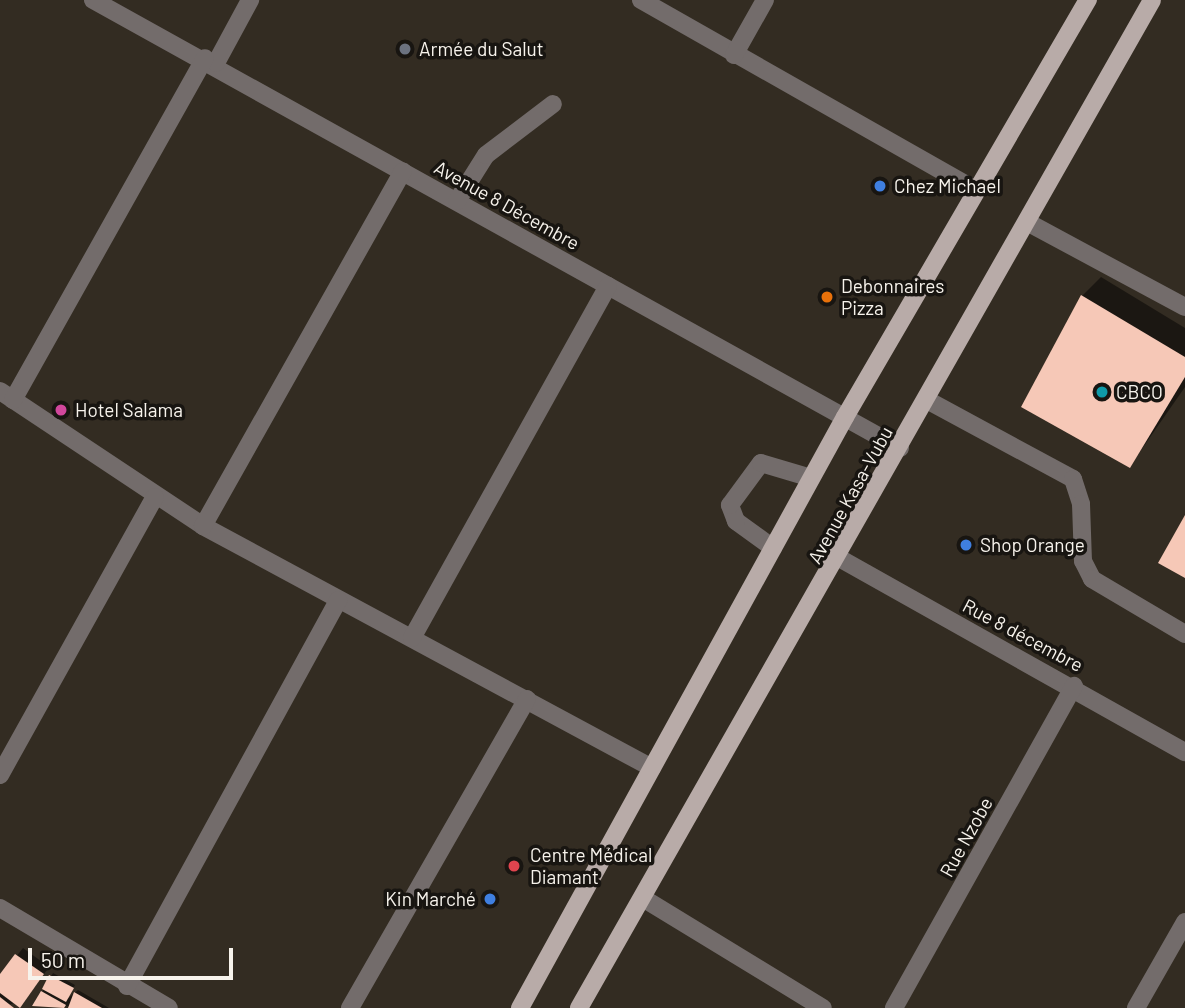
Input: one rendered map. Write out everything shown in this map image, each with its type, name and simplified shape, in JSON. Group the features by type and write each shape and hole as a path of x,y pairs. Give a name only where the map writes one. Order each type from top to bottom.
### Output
{"main road":[{"path":"520,1008 845,417 1088,0"},
{"name":"Avenue Kasa-Vubu","path":"579,1008 646,900 1152,0"}],"street":[{"name":"Avenue 8 Décembre","path":"93,0 210,60 900,449"},
{"path":"250,0 210,60 6,396 155,497 203,526 652,768"},
{"path":"641,0 975,190"},
{"path":"734,55 765,0"},
{"path":"457,201 486,155 553,104"},
{"path":"203,526 403,171"},
{"path":"1027,222 1185,307"},
{"path":"412,638 608,286"},
{"path":"927,400 1073,479 1081,503 1083,561 1092,579 1185,634"},
{"path":"773,548 736,521 730,505 761,463 811,478"},
{"path":"0,775 155,497"},
{"name":"Rue 8 décembre","path":"839,558 1074,686 1185,752"},
{"path":"127,986 338,600"},
{"name":"Rue Nzobe","path":"894,1008 1074,686"},
{"path":"350,1008 527,699"},
{"path":"646,900 823,1008"},
{"path":"0,908 127,986 169,1008"},
{"path":"1136,1008 1185,922"}],"building":[{"name":"CBCO","path":"1081,295 1185,357 1185,377 1130,468 1021,407"},
{"path":"1185,515 1185,578 1158,563"},
{"path":"15,954 44,974 20,1008 0,993 0,974"},
{"path":"49,975 74,988 66,1002 42,989"},
{"path":"41,991 66,1005 64,1008 32,1006"},
{"path":"74,992 102,1008 68,1008"},
{"path":"0,997 14,1008 0,1008"}],"place":[{"name":"Armée du Salut","path":"405,49"},
{"name":"Chez Michael","path":"880,186"},
{"name":"Debonnaires Pizza","path":"827,297"},
{"name":"CBCO","path":"1102,392"},
{"name":"Hotel Salama","path":"61,410"},
{"name":"Shop Orange","path":"966,545"},
{"name":"Centre Médical Diamant","path":"514,866"},
{"name":"Kin Marché","path":"490,899"}]}
